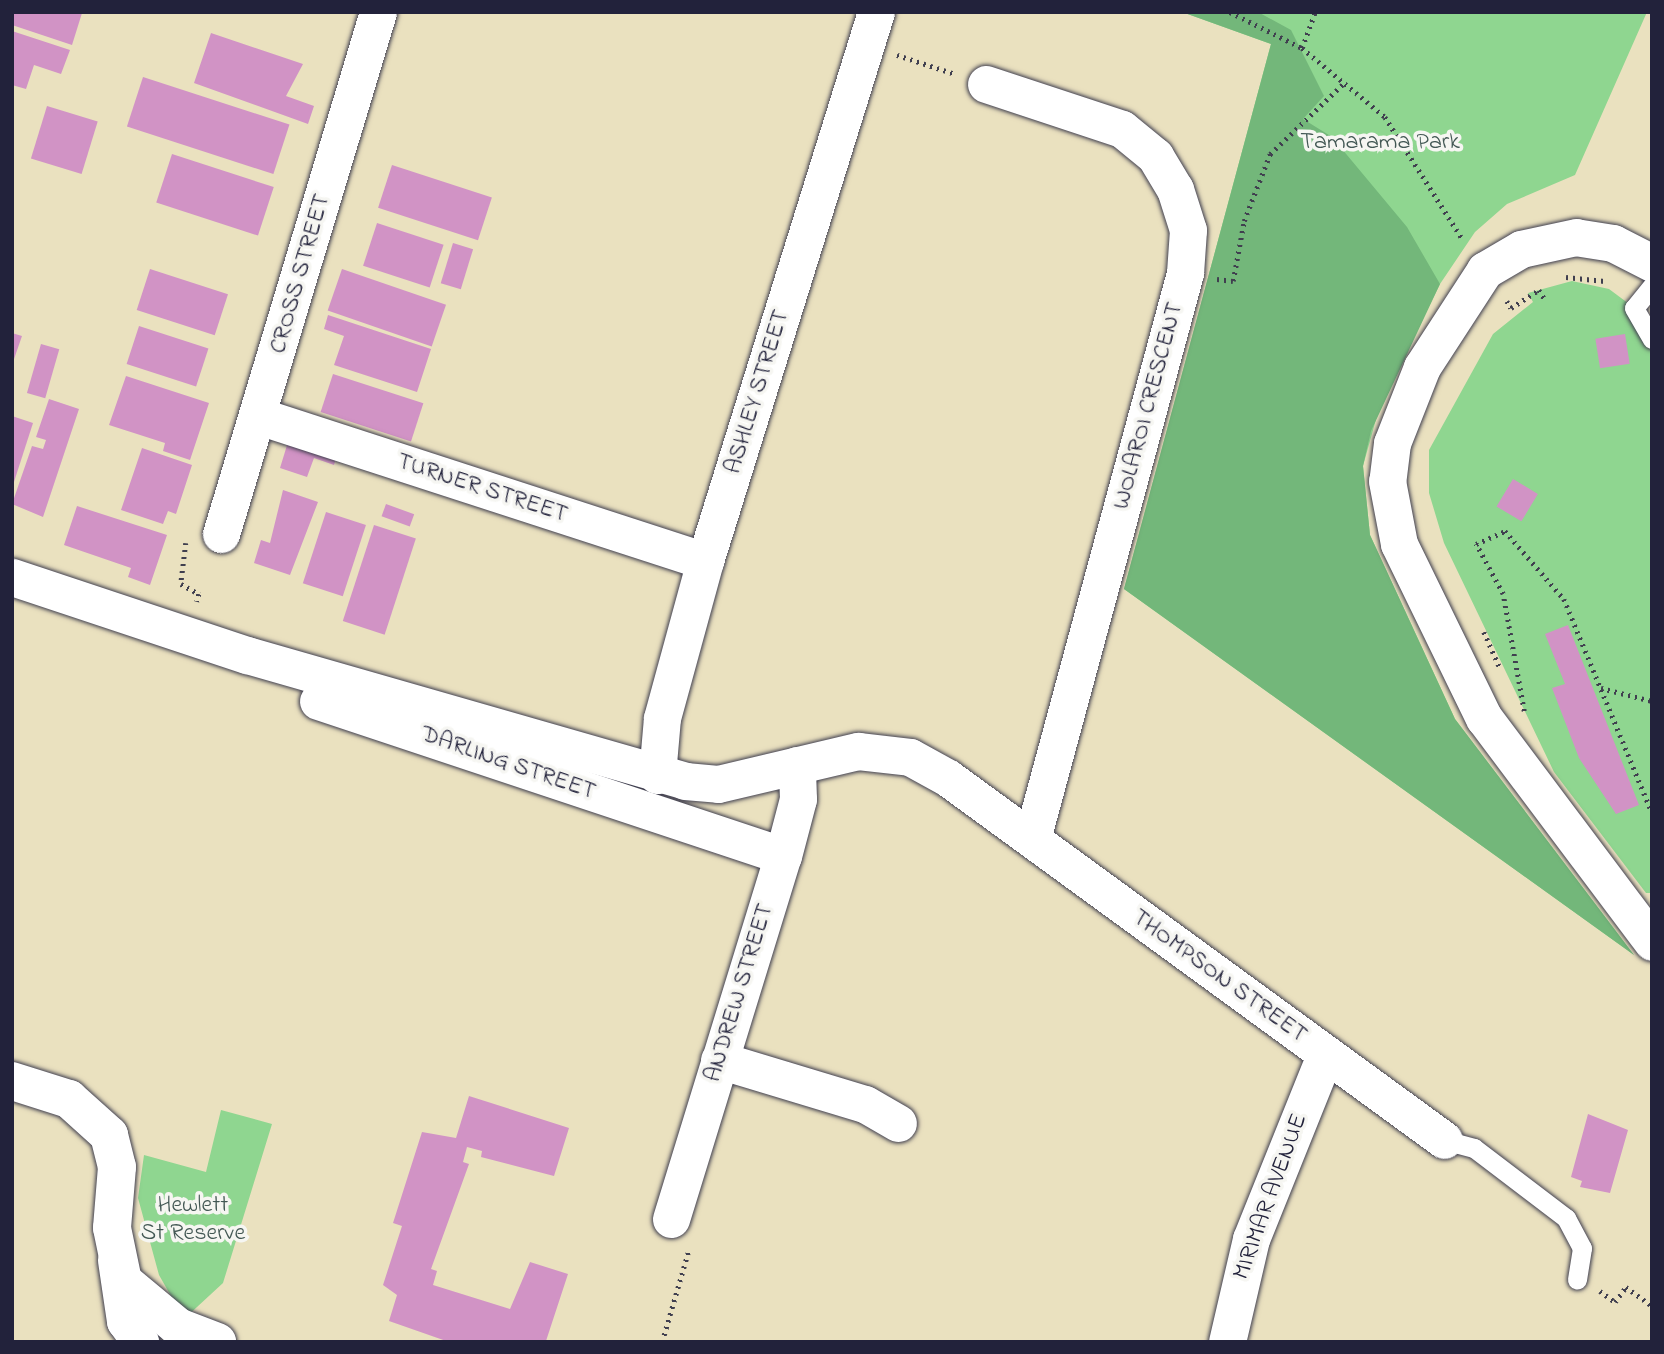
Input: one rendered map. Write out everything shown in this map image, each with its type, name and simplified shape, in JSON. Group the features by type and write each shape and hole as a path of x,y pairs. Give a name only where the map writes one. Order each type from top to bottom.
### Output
{"street":[{"name":"CROSS STREET","path":"205,535 259,416 378,12"},
{"name":"ASHLEY STREET","path":"657,775 662,718 705,561 871,28"},
{"name":"WOLAROI CRESCENT","path":"986,84 1122,129 1154,156 1175,189 1188,230 1185,273 1032,839"},
{"path":"1652,263 1613,243 1576,237 1521,248 1485,270 1443,326 1401,418 1389,462 1391,522 1497,742 1652,942"},
{"name":"TURNER STREET","path":"259,416 705,561"},
{"name":"DARLING STREET","path":"12,577 247,655 657,775 719,784 797,765"},
{"name":"DARLING STREET","path":"247,655 267,683 783,856"},
{"name":"THOMPSON STREET","path":"797,765 858,751 910,757 1032,839 1444,1140"},
{"name":"ANDREW STREET","path":"671,1219 799,799 797,765"},
{"name":"MIRIMAR AVENUE","path":"1227,1342 1251,1239 1325,1055"},
{"path":"719,1060 865,1104 898,1123"},
{"path":"12,1081 69,1099 109,1135 117,1167 116,1260 125,1321 140,1342"},
{"path":"116,1260 139,1299 178,1327 217,1342"}],"lane":[{"path":"1646,293 1634,308 1652,339"},
{"name":"THOMPSON STREET","path":"1444,1140 1474,1148 1566,1218 1582,1248 1583,1281"}],"path":[{"path":"1230,12 1302,48 1346,81 1385,117 1463,240"},
{"path":"1302,48 1315,12"},
{"path":"871,28 986,84"},
{"path":"1185,273 1233,281 1244,221 1270,154 1346,81"},
{"path":"1553,277 1610,282 1646,293"},
{"path":"1500,310 1507,301 1541,282"},
{"path":"1507,301 1511,308 1539,290 1546,301"},
{"path":"1527,722 1503,594 1476,544 1505,531 1564,599 1652,812"},
{"path":"195,606 200,594 181,584 205,535"},
{"path":"1481,626 1499,659 1501,678"},
{"path":"1601,688 1652,701"},
{"path":"662,1342 684,1269"},
{"path":"1583,1281 1615,1302 1626,1287 1652,1306"}],"green space":[{"name":"Tamarama Park","path":"1182,12 1647,12 1575,175 1507,204 1475,232 1440,284 1380,405 1363,466 1370,535 1455,719 1634,955 1124,589 1271,44"},
{"name":"Tamarama Park","path":"1182,12 1258,12 1291,30 1324,96 1303,119 1332,137 1407,227 1440,284 1371,431 1363,466 1370,535 1455,719 1634,955 1124,589 1271,44"},
{"path":"1572,281 1609,289 1652,321 1652,893 1646,893 1554,772 1444,543 1429,493 1429,450 1493,334 1533,302 1528,293"},
{"name":"Hewlett St Reserve","path":"221,1110 272,1124 223,1283 184,1319 159,1275 138,1198 144,1155 206,1172"}],"building":[{"path":"12,12 82,13 72,45 12,25"},
{"path":"12,31 70,50 61,74 34,65 26,89 12,85"},
{"path":"211,33 303,64 286,96 314,106 308,124 194,83"},
{"path":"143,77 289,125 273,174 127,126"},
{"path":"47,106 98,121 82,174 31,159"},
{"path":"172,154 274,187 258,236 156,203"},
{"path":"392,165 492,197 478,240 378,208"},
{"path":"377,223 444,245 430,287 363,266"},
{"path":"453,243 473,249 461,289 441,283"},
{"path":"150,269 228,294 215,335 137,310"},
{"path":"342,269 446,305 432,346 328,311"},
{"path":"328,315 431,349 417,392 334,365 344,336 324,329"},
{"path":"139,326 208,349 196,387 127,364"},
{"path":"12,333 22,336 13,362 12,362"},
{"path":"1625,334 1630,364 1600,368 1595,339"},
{"path":"41,344 59,349 45,398 27,393"},
{"path":"333,374 423,403 411,441 321,412"},
{"path":"126,376 209,403 190,460 163,451 165,443 109,425"},
{"path":"49,399 79,409 43,517 12,504 32,446 43,449 46,440 36,437"},
{"path":"12,416 33,423 13,485 12,485"},
{"path":"288,442 336,458 334,465 314,458 307,477 280,468"},
{"path":"142,448 192,465 176,514 168,511 163,524 121,510"},
{"path":"1513,479 1538,494 1521,521 1497,506"},
{"path":"283,490 318,502 290,575 254,563 261,540 270,543"},
{"path":"386,504 414,514 410,526 382,516"},
{"path":"77,506 167,535 150,585 128,577 131,568 64,545"},
{"path":"326,512 366,525 343,596 303,583"},
{"path":"374,525 416,539 385,635 343,621"},
{"path":"1568,625 1639,805 1616,814 1579,758 1552,688 1565,684 1545,634"},
{"path":"469,1096 569,1128 554,1176 481,1157 482,1151 467,1147 463,1162 469,1164 431,1269 437,1271 433,1285 510,1309 530,1262 568,1274 546,1341 449,1342 389,1321 397,1295 383,1285 402,1226 393,1223 422,1132 456,1138"},
{"path":"1588,1114 1628,1130 1610,1193 1580,1187 1582,1181 1571,1177"}]}
